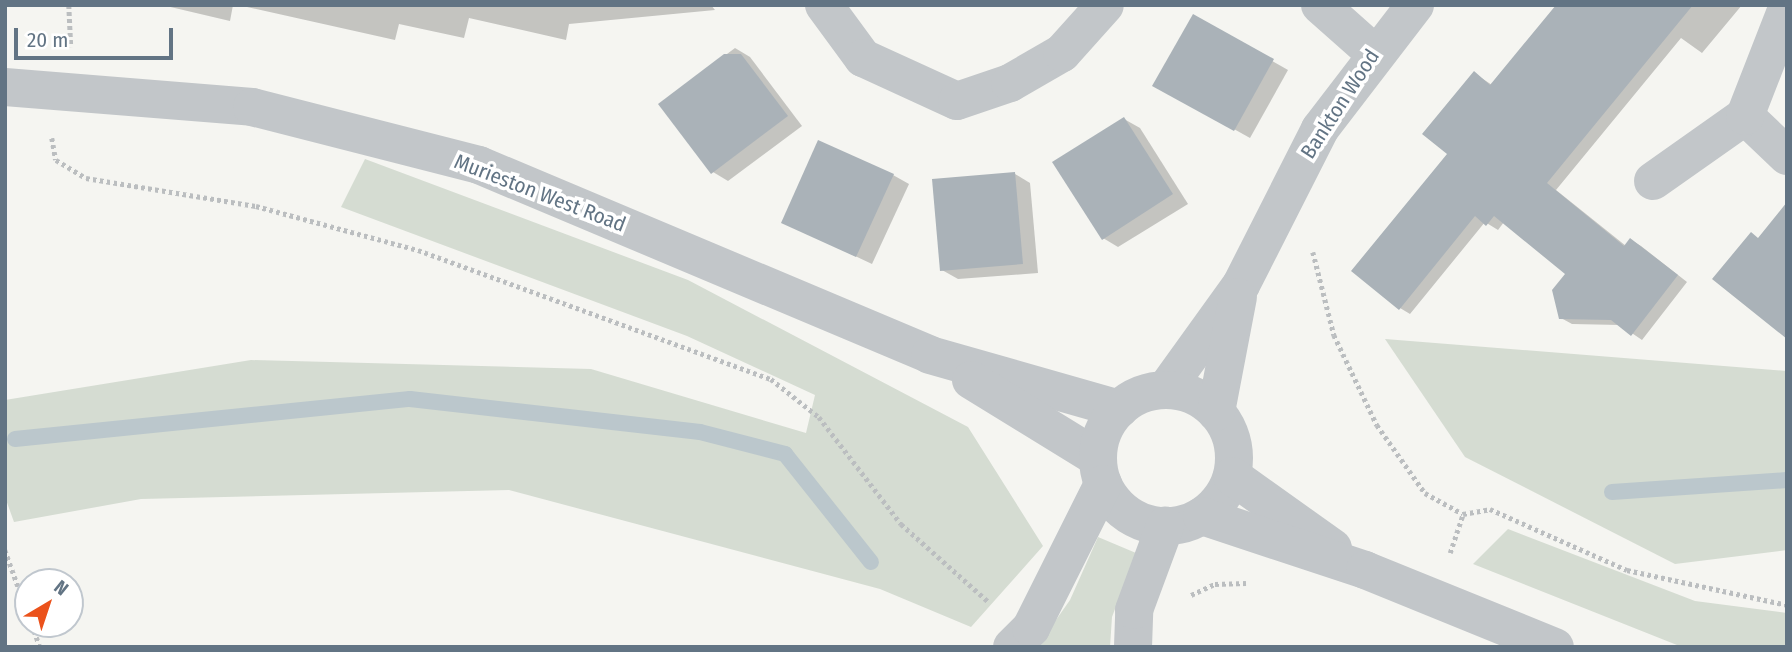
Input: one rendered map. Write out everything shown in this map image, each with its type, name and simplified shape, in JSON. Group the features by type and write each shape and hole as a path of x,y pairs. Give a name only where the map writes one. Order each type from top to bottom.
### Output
{"street":[{"path":"824,5 863,58 957,101 1010,83 1062,53 1105,5"},
{"path":"1320,5 1373,52"},
{"name":"Bankton Wood","path":"1241,285 1276,210 1373,52 1415,5"},
{"path":"1653,181 1745,116 1787,8"},
{"name":"Murieston West Road","path":"24,87 252,107 479,164 930,355 1119,409"},
{"path":"1745,116 1787,156"},
{"path":"1021,638 1100,471 1100,440 1119,409 1166,389 1241,285"},
{"path":"1216,412 1241,285"},
{"name":"Murieston West Road","path":"930,355 1100,471"},
{"path":"1166,389 1194,396 1216,412 1229,431 1232,476 1202,516"},
{"path":"1100,471 1128,514 1165,526 1202,516 1365,570 1555,647"},
{"path":"1232,476 1365,570"},
{"path":"1133,647 1134,610 1165,526"}],"path":[{"path":"24,87 56,160 86,178 256,206 418,250 771,379 819,417 901,524 1008,617 1021,638"},
{"path":"1276,210 1312,248 1334,335 1377,425 1425,494 1463,514 1490,509 1627,570 1787,605"},
{"path":"1449,556 1463,514"},
{"path":"5,550 14,575"},
{"path":"1181,601 1215,583 1259,585"}],"shaded area":[{"path":"365,159 688,280 968,427 1043,546 971,627 880,589 509,490 141,499 14,522 5,497 5,400 251,360 591,369 806,433 815,395 687,336 341,207"},
{"path":"1385,339 1787,371 1787,550 1675,564 1465,457"},
{"path":"1508,529 1695,601 1787,613 1787,647 1682,647 1473,564"},
{"path":"1098,537 1136,553 1112,617 1110,647 1037,647 1070,600"}],"building":[{"path":"1556,5 1693,5 1547,183 1624,246 1630,238 1678,275 1631,336 1611,320 1559,319 1552,290 1565,274 1494,216 1486,226 1475,216 1399,310 1351,271 1447,154 1422,134 1474,71 1490,85"},
{"path":"1193,14 1274,59 1234,131 1152,86"},
{"path":"724,54 741,54 788,116 711,174 658,104"},
{"path":"1124,117 1173,194 1102,240 1052,162"},
{"path":"818,140 894,174 856,257 781,223"},
{"path":"1015,172 1023,264 940,271 932,179"},
{"path":"1787,202 1787,339 1712,279 1751,232 1758,238"}],"waterway":[{"path":"15,439 410,399 700,432 785,454 871,562"},
{"path":"1612,492 1787,480"}]}
